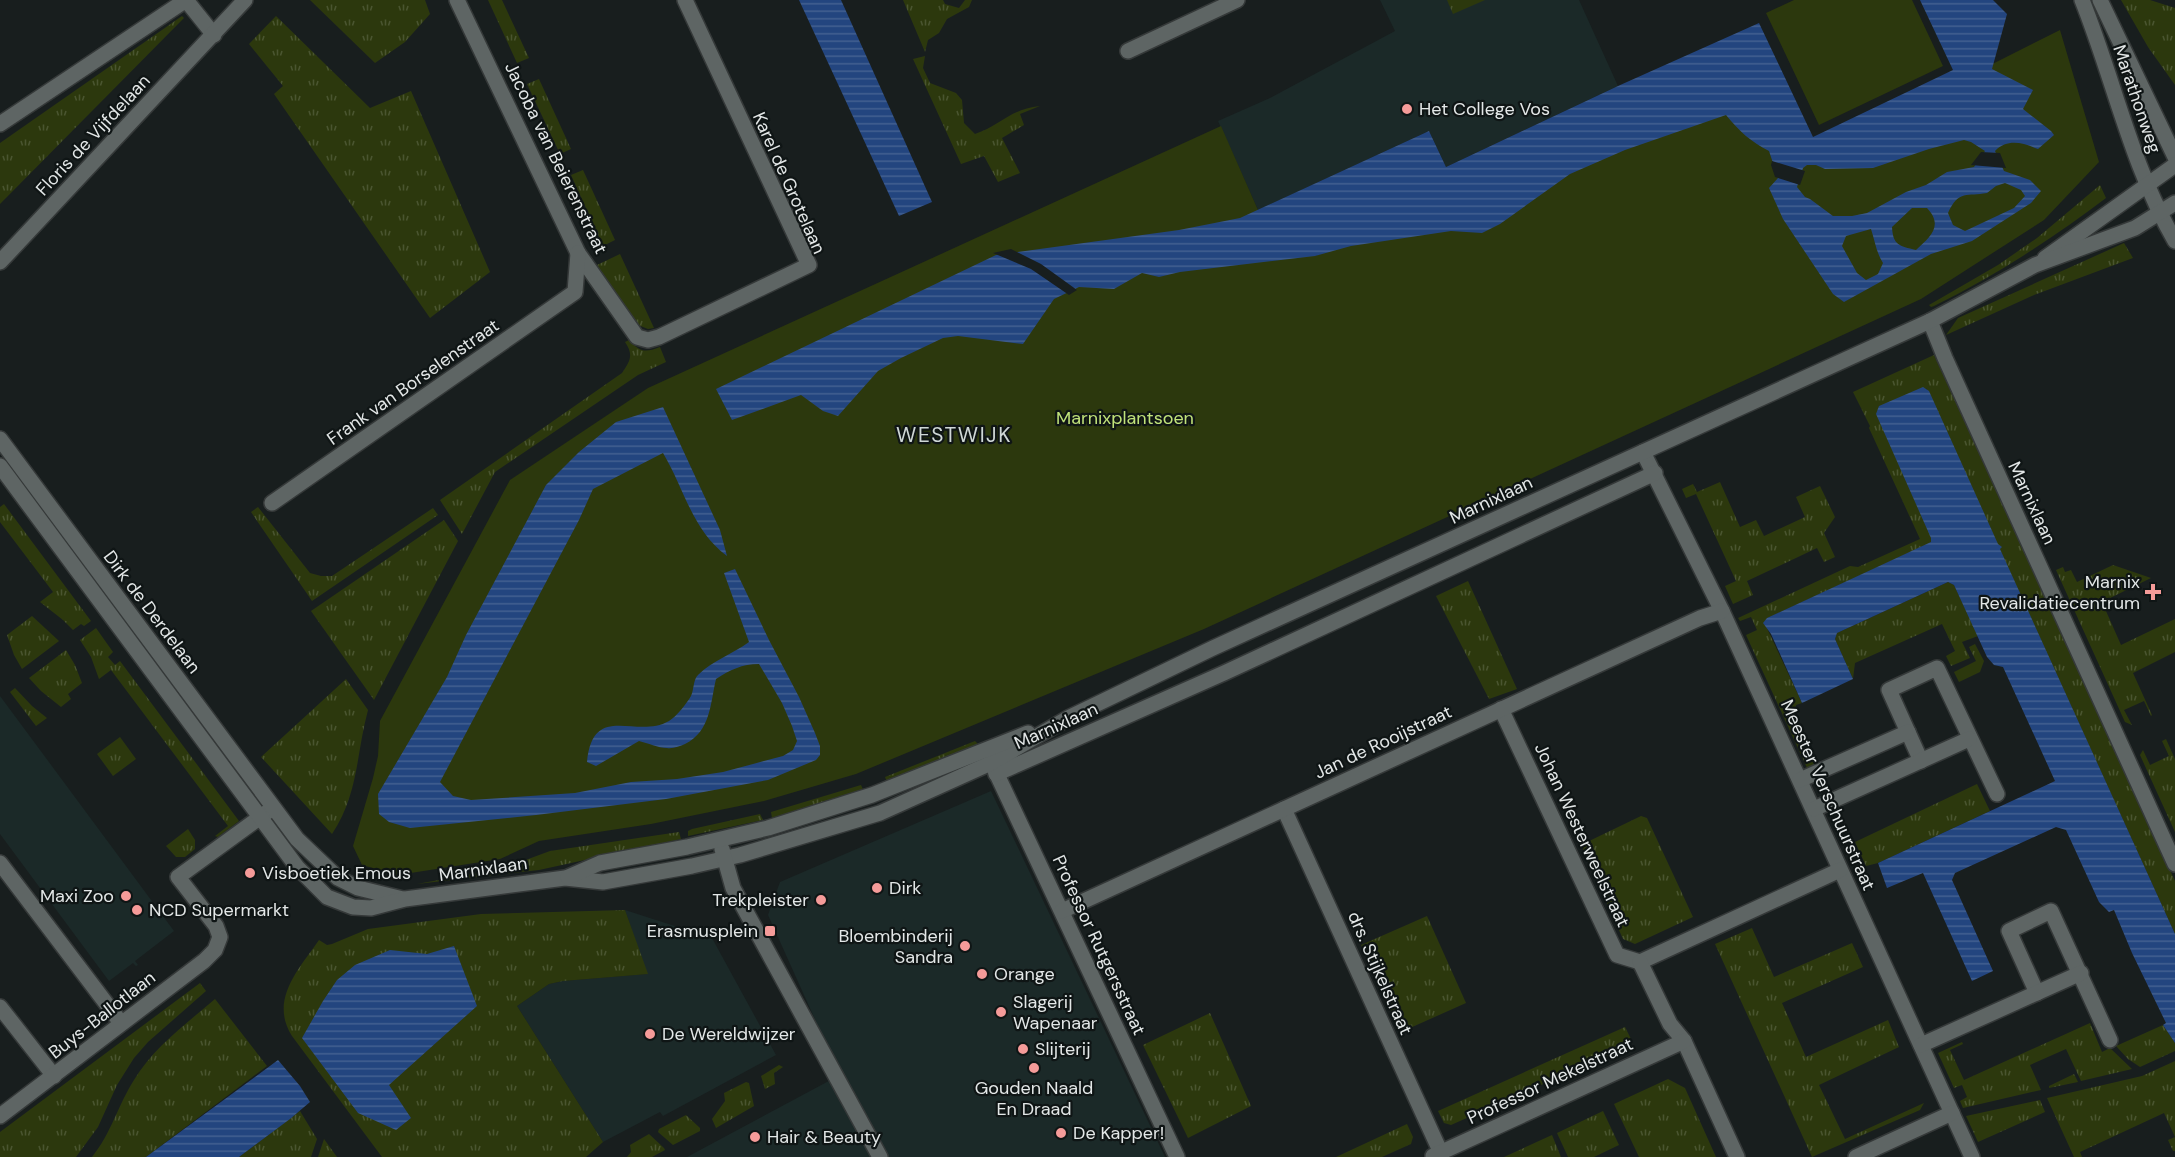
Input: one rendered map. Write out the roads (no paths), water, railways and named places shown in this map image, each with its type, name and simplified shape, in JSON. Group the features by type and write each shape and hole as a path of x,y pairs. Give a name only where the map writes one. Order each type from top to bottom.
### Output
{"street":[{"path":"0,124 186,0 214,35"},
{"name":"Floris de Vijfdelaan","path":"0,262 245,0"},
{"name":"Jacoba van Beierenstraat","path":"457,0 578,253 637,337 648,340 659,337"},
{"name":"Karel de Grotelaan","path":"659,337 809,265 685,0"},
{"path":"1128,51 1237,0"},
{"name":"Marathonweg","path":"2082,0 2129,140 2159,214 2175,241"},
{"name":"Marathonweg","path":"2100,0 2175,157"},
{"name":"Marnixlaan","path":"2035,265 2069,238 2175,165"},
{"name":"Marnixlaan","path":"565,878 600,863 768,828 872,795 991,762 1070,717 1223,643 1930,321 2035,265 2135,228 2175,204"},
{"name":"Frank van Borselenstraat","path":"272,503 575,292 578,253"},
{"name":"Marnixlaan","path":"1930,321 1954,379 2175,864"},
{"name":"Dirk de Derdelaan","path":"0,439 297,839 338,878"},
{"name":"Meester Verschuurstraat","path":"1643,452 1722,611 1972,1157"},
{"name":"Dirk de Derdelaan","path":"0,466 297,867 327,897"},
{"name":"Marnixlaan","path":"327,897 353,907 371,908 405,900 565,878 603,882 692,866 751,852 880,813 991,762 1224,673 1655,473"},
{"name":"Jan de Rooijstraat","path":"1062,911 1700,618 1722,611"},
{"path":"1921,760 1889,690 1936,668 1997,794"},
{"name":"Johan Westerweelstraat","path":"1501,709 1617,955 1640,962"},
{"path":"1800,780 1908,732"},
{"path":"1814,809 1969,739"},
{"name":"Professor Rutgersstraat","path":"991,762 1177,1157"},
{"path":"260,817 274,807"},
{"name":"drs. Stijkelstraat","path":"1284,809 1436,1155"},
{"name":"Buys-Ballotlaan","path":"0,1116 204,961 215,950 220,937 216,926 178,877 260,817"},
{"path":"718,838 734,888 880,1157"},
{"path":"0,863 121,1023"},
{"path":"1737,1157 1684,1041 1670,1024 1640,962 1840,870"},
{"path":"327,897 338,878"},
{"name":"Marnixlaan","path":"338,878 358,888 405,900"},
{"path":"2037,993 2009,931 2051,911 2110,1040"},
{"path":"1921,1045 2081,973"},
{"path":"0,1007 54,1076"},
{"name":"Professor Mekelstraat","path":"1436,1155 1684,1041"},
{"path":"1856,1157 1952,1113"}],"water":[{"path":"799,0 841,0 932,202 899,216"},
{"path":"1920,0 1993,0 2007,14 1992,69 2033,90 2023,109 2054,135 2038,149 2010,143 1995,151 2004,171 2030,180 2041,191 2031,203 1972,241 1931,254 1844,302 1833,294 1783,219 1769,188 1778,178 1769,151 1746,136 1726,115 1625,150 1570,174 1500,224 1482,233 1451,231 1351,246 1315,256 1180,272 1159,277 1142,273 1114,289 1079,287 1054,299 1023,344 958,336 943,338 878,371 838,416 823,411 801,395 732,420 716,389 996,255 1179,230 1240,218 1429,131 1446,167 1759,23 1813,137 1953,70","holes":["1964,140 1985,151 1974,167 1947,172 1926,185 1906,192 1867,213 1852,216 1833,216 1805,197 1797,187 1803,168 1807,165 1816,165 1825,169 1873,168","2005,183 2021,190 2025,196 2014,208 1965,231 1953,225 1948,213 1956,200 1964,196 1987,193","1912,208 1927,208 1932,214 1935,226 1930,236 1916,250 1898,244 1892,227","1871,229 1883,263 1878,274 1866,280 1857,273 1842,246 1846,236"]},
{"path":"1923,387 1929,391 1998,544 2002,547 2000,549 2175,934 2175,1043 2163,1025 2166,1023 2114,910 2109,912 2099,902 2066,830 2056,827 1955,873 1952,880 1993,971 1972,981 1923,873 1887,888 1878,863 2055,781 2003,667 1994,665 1987,657 1954,585 1948,582 1837,633 1835,639 1853,679 1802,703 1771,634 1763,623 1767,618 1931,542 1876,414 1879,406"},
{"path":"663,407 720,530 727,556 705,534 663,453 593,489 579,520 440,782 453,796 471,800 575,793 631,782 677,779 723,772 783,756 793,750 797,741 782,703 759,664 753,664 736,668 716,679 705,724 694,738 685,744 669,748 639,741 596,766 587,762 591,744 598,733 607,727 656,726 669,721 689,699 698,675 710,665 749,642 724,573 735,569 799,697 820,746 820,755 816,760 768,780 666,799 410,828 389,822 379,814 378,794 447,677 466,635 546,485 579,452 616,422"},
{"path":"454,946 477,1006 389,1085 411,1118 396,1130 358,1113 302,1038 337,980 355,965 390,950 427,954"},
{"path":"278,1060 310,1102 239,1157 146,1157"}],"place":[{"name":"Het College Vos","path":"1407,109"},
{"name":"Marnix Revalidatiecentrum","path":"2153,592"},
{"name":"Visboetiek Emous","path":"250,873"},
{"name":"Dirk","path":"877,888"},
{"name":"Maxi Zoo","path":"126,896"},
{"name":"Trekpleister","path":"821,900"},
{"name":"NCD Supermarkt","path":"137,910"},
{"name":"Erasmusplein","path":"770,931"},
{"name":"Bloembinderij Sandra","path":"965,946"},
{"name":"Orange","path":"982,974"},
{"name":"Slagerij Wapenaar","path":"1001,1012"},
{"name":"De Wereldwijzer","path":"650,1034"},
{"name":"Slijterij","path":"1023,1049"},
{"name":"Gouden Naald En Draad","path":"1034,1068"},
{"name":"De Kapper!","path":"1061,1133"},
{"name":"Hair & Beauty","path":"755,1137"}],"district":[{"name":"WESTWIJK","path":"954,435"}],"park label":[{"name":"Marnixplantsoen","path":"1125,418"}]}
